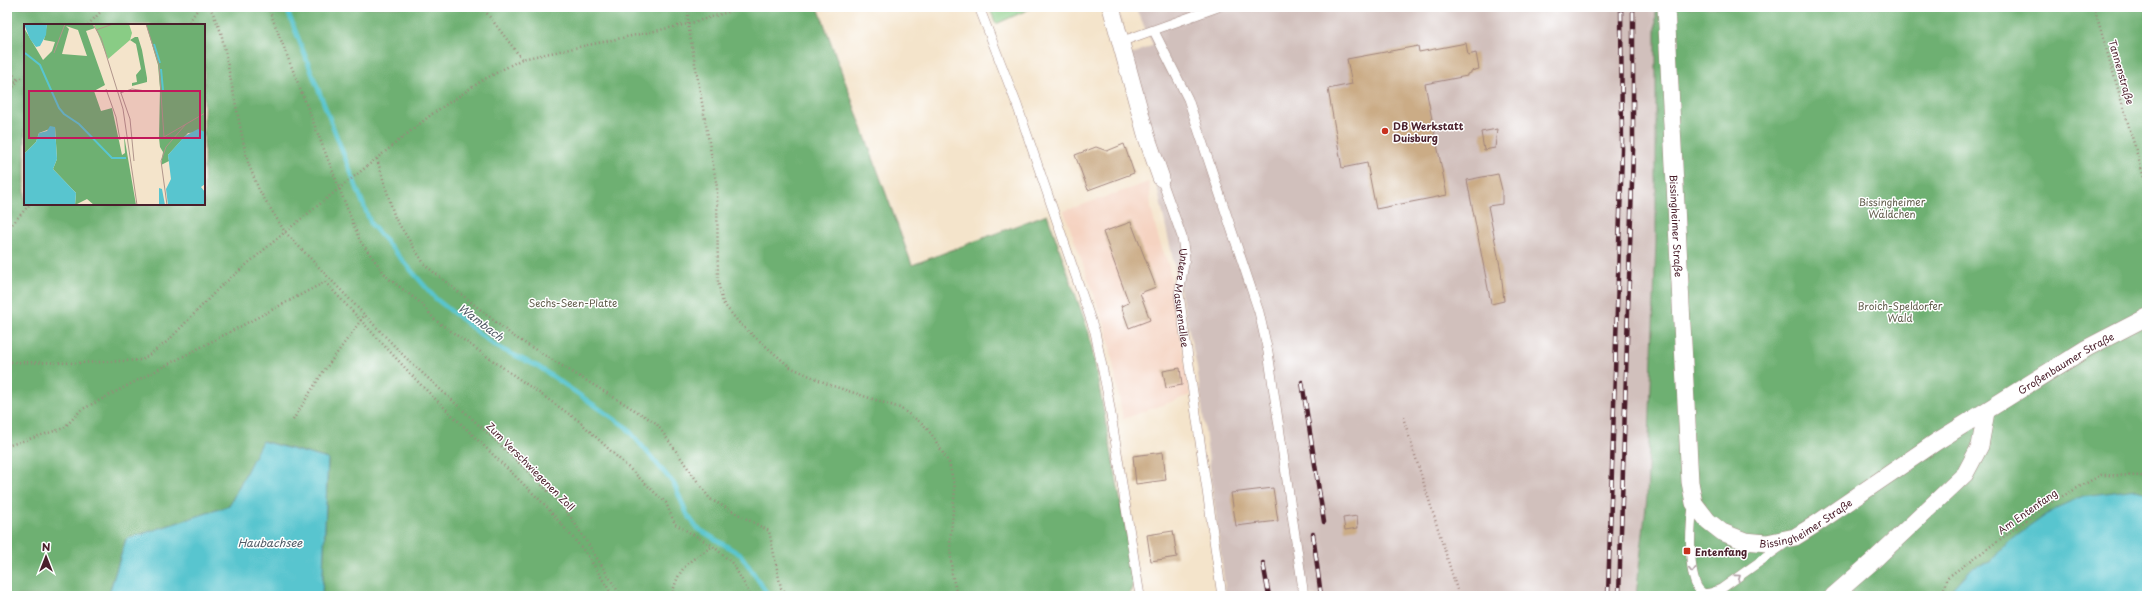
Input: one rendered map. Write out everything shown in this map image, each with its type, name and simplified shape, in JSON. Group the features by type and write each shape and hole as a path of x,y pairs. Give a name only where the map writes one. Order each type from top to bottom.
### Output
{"street":[{"name":"Untere Masurenallee","path":"1111,7 1147,138 1161,178"},
{"name":"Bissingheimer Straße","path":"1666,7 1670,58 1690,482 1694,503 1708,521 1722,532 1745,541 1767,543 1795,537 1936,442 1986,412"},
{"name":"Großenbaumer Straße","path":"1986,412 2087,348 2147,317"},
{"path":"1833,596 1873,561 1965,474 1980,446 1986,412"}],"lane":[{"path":"979,7 1017,105 1095,332 1108,396 1140,596"},
{"path":"1120,42 1218,7"},
{"path":"1154,31 1188,98 1260,312 1268,352 1304,596"},
{"name":"Untere Masurenallee","path":"1161,178 1182,237 1185,258 1179,294 1222,596"},
{"path":"1694,503 1691,516 1692,577 1696,587 1704,593 1711,593 1722,589 1795,537"}],"path":[{"path":"89,24 105,7"},
{"path":"188,24 199,7"},
{"name":"Zum Verschwiegenen Zoll","path":"210,7 222,32 247,160 259,190 285,232 364,316 428,379 492,437 554,497 572,519 621,596"},
{"path":"268,7 360,241 388,278 422,304 435,320 578,421 666,502 674,524 713,546 732,564 751,596"},
{"path":"482,7 522,59"},
{"path":"688,7 688,24 717,187 718,282 723,303 740,324 790,367 830,386 900,408 923,424 932,435 949,463 956,488 950,544 952,574 957,596"},
{"path":"7,362 79,363 142,360 168,341 219,288 285,232 367,168 432,114 483,80 522,59 688,24 745,7"},
{"name":"Tannenstraße","path":"2094,7 2147,188"},
{"path":"7,65 18,80"},
{"path":"7,83 24,77"},
{"path":"7,97 18,80"},
{"path":"377,159 395,218 425,265 513,336 656,423 710,499 769,531 781,588 789,596"},
{"path":"7,230 29,205"},
{"path":"7,446 64,428 81,410 325,282 422,386 545,505 586,553 613,596"},
{"path":"294,420 321,374 364,316"},
{"path":"1402,418 1459,596"},
{"name":"Am Entenfang","path":"1935,596 1944,589 1948,577 2052,502 2101,475 2147,476"},
{"path":"672,596 675,582 681,569 691,559 713,546"}],"shaded area":[{"path":"1117,7 1131,55 1153,45 1135,7 1656,7 1656,241 1647,497 1636,596 1226,596 1197,367"},
{"path":"1149,182 1151,208 1158,237 1169,267 1190,395 1123,419 1107,331 1064,211"}],"green space":[{"name":"Sechs-Seen-Platte","path":"7,7 818,7 912,265 1047,214 1089,333 1135,578 1129,596 322,596 328,459 263,441 229,506 126,539 108,596 7,596"},
{"path":"989,7 1034,7 996,24"},
{"name":"Broich-Speldorfer Wald","path":"1656,7 2147,7 2147,492 2136,489 2009,541 1990,562 1972,568 1946,596 1636,596 1647,497 1656,241"}],"water":[{"name":"Haubachsee","path":"262,441 328,459 322,596 108,596 126,539 229,506"},
{"path":"2136,489 2147,492 2147,596 1946,596 1972,568 1990,562 2009,541 2056,508 2083,496"}],"building":[{"name":"DB Werkstatt Duisburg","path":"1466,43 1468,55 1476,53 1479,69 1471,71 1471,73 1467,74 1467,76 1425,84 1447,195 1376,209 1367,163 1342,168 1328,89 1352,84 1347,59 1418,46 1419,52"},
{"path":"1497,129 1495,148 1484,150 1481,132"},
{"path":"1124,144 1134,173 1088,190 1075,155 1096,147 1107,151"},
{"path":"1498,174 1502,190 1502,204 1488,206 1501,271 1504,301 1491,304 1467,180"},
{"path":"1131,222 1156,287 1140,293 1150,320 1129,328 1121,306 1129,303 1103,232"},
{"path":"1180,368 1182,385 1166,388 1163,371"},
{"path":"1163,452 1166,480 1136,484 1133,456"},
{"path":"1273,488 1278,521 1236,526 1231,493"},
{"path":"1357,516 1358,528 1345,530 1343,518"},
{"path":"1173,531 1177,557 1151,561 1147,535"}],"waterway":[{"name":"Wambach","path":"286,7 371,224 436,299 495,346 539,367 626,427 674,484 687,514 697,528 741,555 769,596"}],"railway":[{"path":"1608,596 1622,150 1621,7"},
{"path":"1619,596 1633,151 1633,7"},
{"path":"1302,382 1324,522"},
{"path":"1313,534 1321,596"},
{"path":"1263,563 1269,596"}],"place":[{"name":"DB Werkstatt Duisburg","path":"1385,131"},
{"name":"Entenfang","path":"1687,551"}],"park label":[{"name":"Bissingheimer Wäldchen","path":"1892,206"}]}
